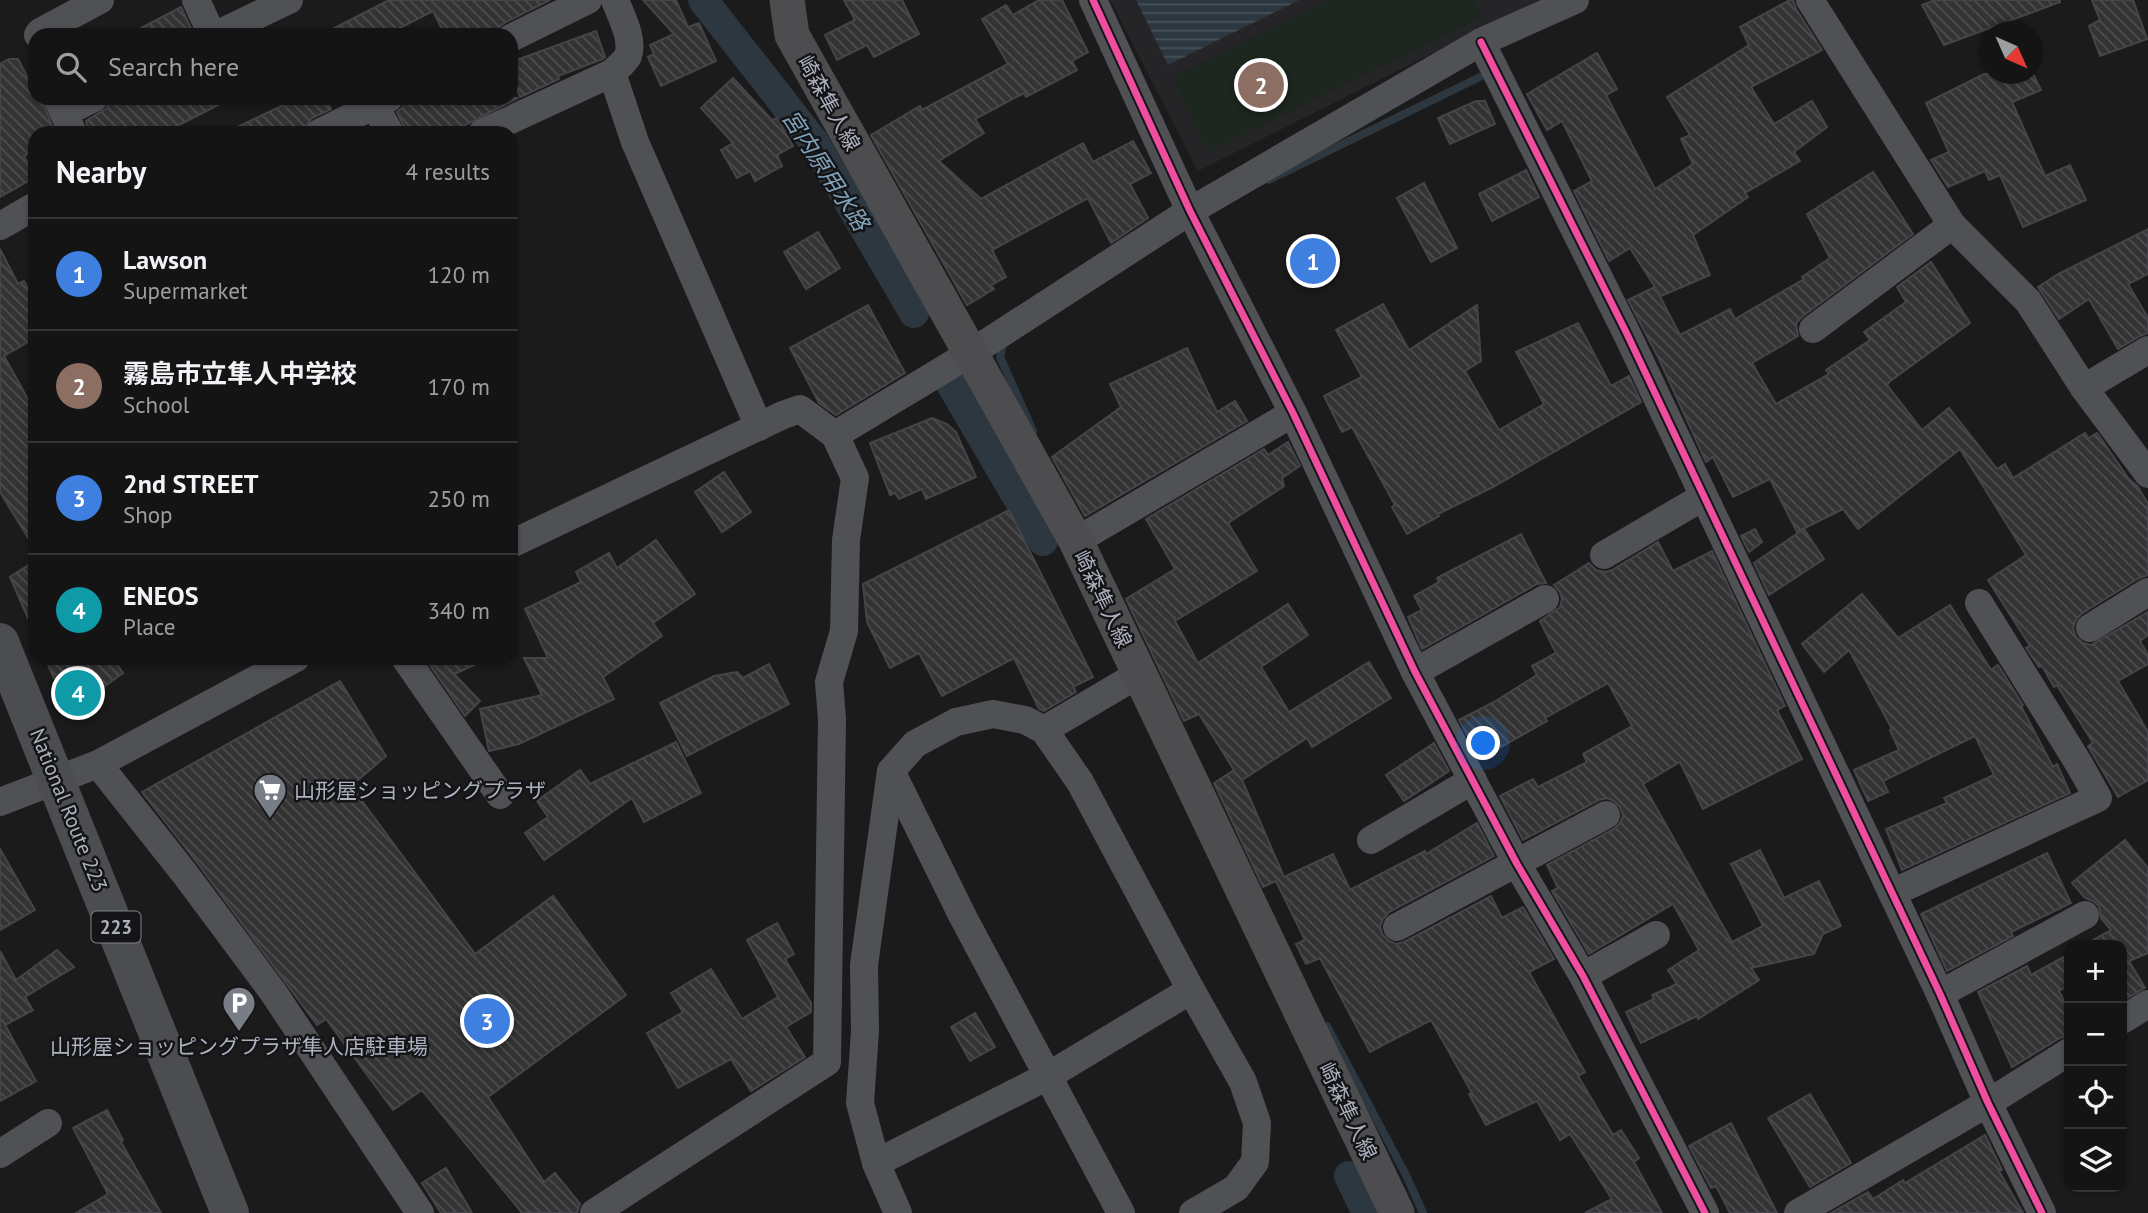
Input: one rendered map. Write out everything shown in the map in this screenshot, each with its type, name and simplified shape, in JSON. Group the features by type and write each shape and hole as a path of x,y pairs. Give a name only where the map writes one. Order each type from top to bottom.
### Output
{"highway":[{"name":"National Route 223","path":"0,642 230,1213"}],"main road":[{"name":"崎森隼人線","path":"787,0 792,35 1076,541 1397,1213"}],"street":[{"path":"48,28 100,0"},
{"path":"197,0 211,28"},
{"path":"229,28 289,0"},
{"path":"518,35 588,0"},
{"path":"497,126 612,73 627,58 629,46 626,28 615,0"},
{"path":"1093,0 1190,211 1293,413 1415,672 1517,864 1583,976 1705,1213"},
{"path":"835,435 971,353 1190,211 1481,42 1575,0"},
{"path":"1810,0 1952,225 2028,301 2084,388 2148,474"},
{"path":"1481,42 1626,332 2042,1213"},
{"path":"612,73 635,142 758,427"},
{"path":"65,115 82,105"},
{"path":"333,126 376,105"},
{"path":"383,105 388,126"},
{"path":"0,226 28,210"},
{"path":"1813,329 1952,225"},
{"path":"2084,388 2148,350"},
{"path":"518,541 800,409 835,435 855,478 846,540 844,631 829,682 832,719 827,1062 599,1211"},
{"path":"1076,541 1293,413"},
{"path":"1604,555 1703,497"},
{"path":"2090,628 2148,592"},
{"path":"1415,672 1545,599"},
{"path":"1892,893 2098,798 1979,603"},
{"path":"0,802 97,764 283,665"},
{"path":"410,665 500,795"},
{"path":"1044,730 1139,674"},
{"path":"898,1213 876,1163 860,1103 865,1031 864,965 891,771 915,744 956,722 993,714 1025,720 1044,730 1080,782 1243,1082 1257,1123 1255,1162 1236,1188 1193,1213"},
{"path":"97,764 185,874 273,992 381,1152 415,1211"},
{"path":"891,771 963,917 1121,1213"},
{"path":"1371,840 1473,780"},
{"path":"1397,927 1606,815"},
{"path":"1940,994 2085,915"},
{"path":"1583,976 1656,936"},
{"path":"876,1163 1048,1076 1191,990"},
{"path":"2127,1017 2148,1003"},
{"path":"1798,1213 1988,1103 2064,1055"},
{"path":"0,1153 48,1123"}],"shaded area":[{"path":"1110,0 1539,0 1198,171"},
{"path":"1136,0 1299,0 1168,65"},
{"path":"1328,0 1474,0 1482,17 1208,152 1172,77"}],"building":[{"path":"389,0 550,0 498,28 442,28 433,11 400,28 335,28"},
{"path":"643,0 676,0 688,27 699,23 716,61 661,86 648,57 654,54 650,45 674,34"},
{"path":"844,0 902,0 919,34 874,57 867,45 837,60 825,35 855,20"},
{"path":"1039,0 1062,0 1088,52 1072,61 1077,70 1026,97 1024,93 975,119 984,133 939,161 981,199 1083,143 1093,162 1133,141 1151,173 1130,184 1148,218 1111,243 1088,198 992,250 1006,277 991,285 994,289 967,305 871,135 920,106 922,110 1008,64 982,19 1006,5 1013,15"},
{"path":"1793,0 1822,50 1751,87 1774,124 1812,101 1827,127 1794,152 1800,161 1745,193 1748,197 1693,235 1710,275 1661,296 1656,289 1680,335 1730,309 1735,319 1804,279 1802,277 1830,258 1807,214 1873,172 1913,234 1803,316 1796,323 1798,336 1752,363 1776,404 1829,374 1826,370 1870,340 1864,332 1906,302 1897,287 1931,262 1970,323 1887,385 1922,430 1949,408 1997,469 2005,464 2013,478 2085,433 2088,438 2097,433 2148,504 2148,575 2081,614 2073,628 2076,637 2091,645 2148,612 2148,635 2140,641 2148,655 2148,664 2118,681 2148,732 2148,780 2118,797 2088,746 2093,743 2057,685 2054,687 2042,666 2039,667 2026,648 2030,646 1988,580 2026,555 1960,449 1858,529 1843,509 1797,532 1770,479 1733,497 1713,457 1706,462 1659,359 1628,300 1655,287 1630,248 1609,261 1574,191 1592,181 1562,121 1547,130 1527,94 1597,53 1617,89 1606,95 1655,189 1693,164 1681,139 1690,135 1667,97 1749,45 1740,27"},
{"path":"1935,0 2060,0 2009,21 1980,21 1980,32 1944,45 1922,5"},
{"path":"2092,0 2133,0 2147,39 2100,56 2089,26 2100,20"},
{"path":"181,7 191,28 141,28"},
{"path":"596,31 605,57 558,76 559,79 520,97 518,59"},
{"path":"9,59 18,59 28,78 28,105 44,105 52,126 28,126 28,154 24,156 28,164 28,181 0,197 0,64"},
{"path":"1980,76 1980,84 2038,84 2041,90 2012,102 2045,176 2070,165 2086,200 2023,227 2000,175 1989,180 1985,171 1948,187 1931,160 1949,152 1926,103"},
{"path":"733,78 772,120 777,118 793,146 777,155 782,166 755,181 750,171 737,178 721,150 733,143 701,108"},
{"path":"1476,101 1485,101 1495,124 1450,144 1438,118"},
{"path":"108,105 218,105 177,126 87,126 86,121"},
{"path":"283,105 329,105 331,109 312,118 306,126 240,126"},
{"path":"504,105 463,126 404,126 397,112 403,107"},
{"path":"1526,170 1539,197 1492,221 1479,194"},
{"path":"1424,183 1457,248 1431,262 1397,198"},
{"path":"2148,229 2148,274 2128,284 2148,318 2148,333 2118,349 2089,299 2059,319 2038,287 2058,274"},
{"path":"818,232 840,268 806,289 784,252"},
{"path":"0,249 18,284 24,281 28,288 28,342 4,356 28,399 28,538 0,492"},
{"path":"1383,304 1409,350 1477,305 1481,361 1465,371 1499,430 1544,404 1516,352 1578,323 1611,386 1629,376 1641,402 1493,487 1438,514 1439,516 1407,534 1392,507 1395,505 1352,427 1342,432 1324,396 1362,377 1336,330"},
{"path":"868,305 905,373 836,415 819,403 790,348"},
{"path":"1187,348 1217,412 1235,401 1247,421 1085,516 1052,457 1121,407 1110,384"},
{"path":"932,418 947,424 956,432 976,477 926,499 922,489 899,499 895,493 890,495 870,443"},
{"path":"1288,442 1300,466 1282,478 1284,486 1228,523 1257,571 1175,621 1198,663 1288,604 1308,635 1261,667 1289,712 1369,662 1391,698 1312,747 1307,738 1242,780 1284,877 1333,854 1350,890 1425,851 1426,854 1477,823 1494,856 1389,912 1380,926 1382,934 1396,944 1404,942 1491,896 1502,918 1523,907 1554,959 1529,972 1585,1072 1578,1076 1613,1135 1621,1130 1639,1158 1634,1162 1662,1213 1585,1213 1612,1199 1570,1134 1560,1140 1537,1101 1486,1125 1469,1094 1472,1093 1431,1020 1370,1052 1320,958 1306,964 1296,944 1305,940 1276,881 1263,887 1214,783 1234,770 1199,714 1184,721 1126,599 1175,569 1146,519 1264,449 1268,455"},
{"path":"724,472 751,512 722,532 695,492"},
{"path":"1009,510 1093,677 1073,687 1076,692 1044,711 1039,709 1014,658 942,696 919,653 890,668 867,622 863,584"},
{"path":"1755,529 1762,542 1749,552 1741,536"},
{"path":"1804,529 1824,559 1769,595 1754,563"},
{"path":"1521,534 1546,583 1537,584 1422,649 1408,617 1422,610 1414,596 1439,582 1437,578"},
{"path":"656,540 695,594 653,623 662,636 603,677 614,699 519,744 489,751 480,709 542,695 524,658 548,658 525,609 581,582 576,572 609,553 617,568"},
{"path":"1658,542 1673,571 1712,551 1785,706 1777,710 1802,759 1703,809 1680,762 1643,784 1732,942 1763,926 1731,864 1760,850 1784,898 1819,881 1841,926 1823,934 1814,954 1751,968 1759,980 1698,1019 1697,1016 1641,1043 1626,1012 1654,999 1652,995 1677,984 1668,970 1699,950 1673,904 1589,954 1552,891 1558,888 1547,865 1614,829 1623,816 1620,807 1607,798 1599,800 1523,840 1500,796 1533,779 1538,787 1587,762 1583,754 1632,726 1608,683 1480,759 1459,720 1537,675 1532,666 1556,653 1540,621 1560,607 1562,599 1554,585 1589,563 1596,570 1612,570"},
{"path":"28,565 28,618 10,577"},
{"path":"1862,594 1898,638 1950,605 1991,670 1998,665 2023,705 2021,706 2053,767 2057,764 2070,793 1902,870 1886,829 1947,803 1944,798 1994,775 1975,736 1883,781 1888,792 1868,801 1854,770 1899,750 1890,730 1892,729 1849,650 1824,672 1802,644"},
{"path":"769,664 789,704 687,756 660,703 714,676 737,672 743,678"},
{"path":"48,665 118,665 123,673 69,712"},
{"path":"430,665 474,665 454,674 480,701 465,716"},
{"path":"340,681 386,756 351,786 475,954 553,896 626,995 488,1097 544,1182 555,1173 580,1204 577,1213 522,1213 422,1090 393,1110 326,1019 317,1025 142,792"},
{"path":"676,742 701,793 644,822 632,798 544,860 525,833 548,817 537,801 580,770 590,784"},
{"path":"1434,743 1449,771 1404,801 1386,775"},
{"path":"2125,840 2148,868 2148,953 2129,961 2145,988 2127,998 2127,940 2093,940 2111,930 2101,918 2099,906 2085,898 2072,883"},
{"path":"0,849 35,910 0,930"},
{"path":"2047,853 2071,903 2011,932 2013,936 1947,971 1921,914"},
{"path":"777,923 794,954 785,959 811,1003 811,1012 786,1027 805,1057 751,1091 731,1059 678,1088 647,1033 683,1012 671,993 711,969 742,1019 778,997 747,940"},
{"path":"57,950 74,967 25,997 33,1010 5,1025 36,1081 0,1101 0,951 16,980"},
{"path":"2064,957 2064,988 2059,991 2064,1001 2064,1037 2012,1067 1978,992 2027,966 2031,975"},
{"path":"975,1013 995,1047 970,1061 951,1027"},
{"path":"1810,1094 1851,1163 1810,1187 1768,1118"},
{"path":"107,1110 123,1140 121,1142 161,1213 76,1213 108,1194 73,1128"},
{"path":"1731,1123 1777,1213 1730,1213 1716,1186 1711,1188 1689,1146"},
{"path":"1985,1135 2002,1170 1999,1171 2023,1213 1831,1213 1868,1192 1873,1199 1903,1180 1905,1183"},
{"path":"446,1168 472,1213 441,1213 422,1183"}],"waterway":[{"name":"宮内原用水路","path":"703,0 814,142 914,313"},
{"path":"1269,180 1480,77"},
{"path":"1007,341 1003,344 1000,357 1033,431"},
{"name":"宮内原用水路","path":"948,379 1043,541"},
{"path":"1327,1026 1405,1173 1423,1213"},
{"name":"宮内原用水路","path":"1349,1176 1367,1213"}],"cycle path":[{"path":"1093,0 1190,211 1293,413 1415,672 1517,864 1583,976 1705,1213"},
{"path":"1481,42 1626,332 2042,1213"}],"place":[{"name":"霧島市立隼人中学校","path":"1261,85"},
{"name":"Lawson","path":"1313,261"},
{"name":"ENEOS","path":"78,693"},
{"name":"山形屋ショッピングプラザ","path":"270,820"},
{"name":"2nd STREET","path":"487,1021"},
{"name":"山形屋ショッピングプラザ隼人店駐車場","path":"239,1033"}]}
